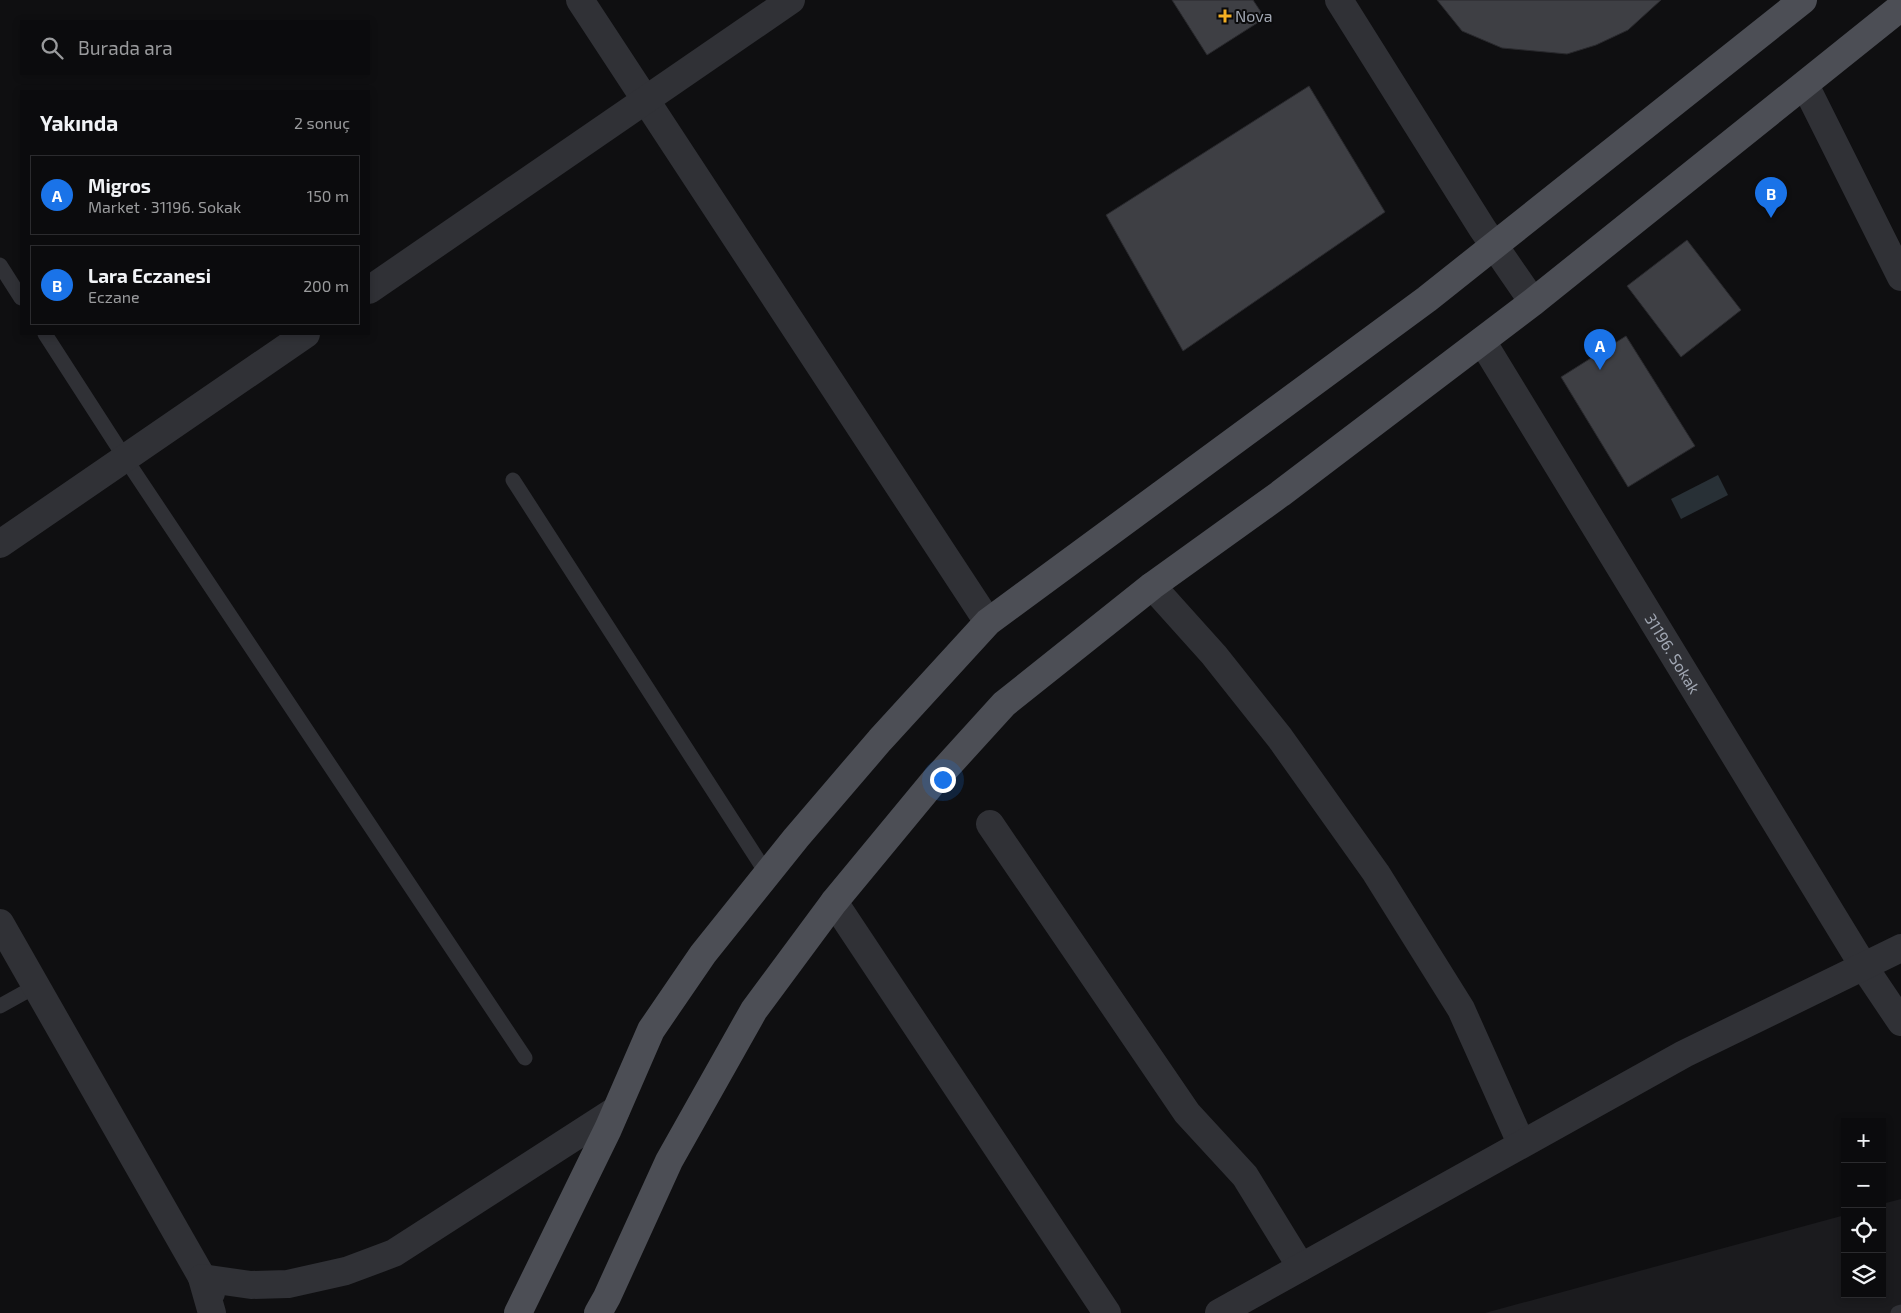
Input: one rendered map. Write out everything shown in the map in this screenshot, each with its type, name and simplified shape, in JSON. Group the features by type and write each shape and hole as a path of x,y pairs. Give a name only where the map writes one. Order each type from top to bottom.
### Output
{"main road":[{"path":"518,1313 616,1110 651,1030 703,954 796,838 880,740 988,622 1427,299 1802,0"},
{"path":"598,1313 669,1161 754,1010 834,902 934,781 1004,704 1152,586 1280,494 1533,302 1901,8"}],"street":[{"path":"580,0 988,622"},
{"path":"370,289 791,0"},
{"path":"1339,0 1493,245 1533,302"},
{"path":"1805,85 1901,277"},
{"path":"0,544 305,335"},
{"name":"31196. Sokak","path":"1482,341 1864,967 1901,1022"},
{"path":"1152,586 1214,655 1274,730 1376,873 1461,1009 1521,1143"},
{"path":"990,824 1187,1113 1245,1176 1301,1267"},
{"path":"834,902 1107,1313"},
{"path":"0,923 222,1313"},
{"path":"1219,1313 1521,1143 1684,1054 1901,948"},
{"path":"202,1278 251,1285 288,1284 346,1271 394,1253 616,1110"},
{"path":"202,1278 212,1313"}],"lane":[{"path":"0,265 20,296"},
{"path":"46,335 125,458 526,1058"},
{"path":"513,480 767,874"},
{"path":"0,1006 36,986"}],"shaded area":[{"path":"1718,475 1728,495 1681,519 1671,499"},
{"path":"1901,1199 1901,1313 1485,1313 1841,1216 1841,1298 1886,1298 1886,1203"}],"building":[{"path":"1172,0 1253,0 1265,18 1207,55"},
{"path":"1437,0 1661,0 1628,30 1596,45 1567,54 1502,48 1462,31"},
{"path":"1309,86 1385,212 1183,351 1106,215"},
{"path":"1687,240 1741,310 1681,357 1627,286"},
{"path":"1626,336 1695,446 1628,487 1561,377"}],"place":[{"name":"Nova","path":"1225,16"},
{"name":"Lara Eczanesi","path":"1771,218"},
{"name":"Migros","path":"1600,370"}]}
